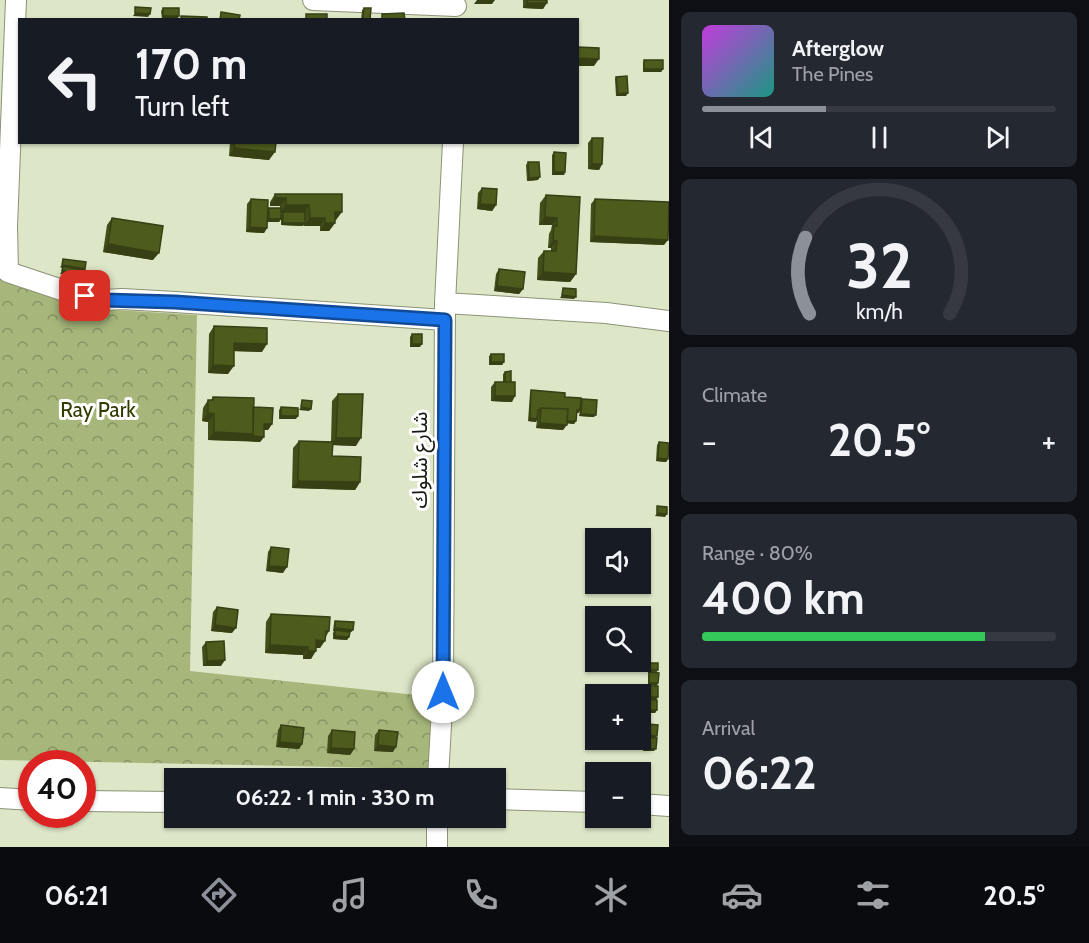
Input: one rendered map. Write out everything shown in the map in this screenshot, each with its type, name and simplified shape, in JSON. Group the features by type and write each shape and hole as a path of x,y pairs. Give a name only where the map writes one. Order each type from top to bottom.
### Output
{"street":[{"path":"16,0 3,226 8,272 65,291 104,300 445,311 606,313 669,321"},
{"path":"313,0 456,9"},
{"name":"شارع شلوك","path":"439,768 443,692 445,311 453,144"},
{"path":"0,798 18,799"},
{"path":"506,799 585,802"},
{"path":"96,801 164,802"},
{"path":"651,805 669,806"},
{"path":"437,828 437,847"}],"green space":[{"name":"Ray Park","path":"0,274 82,308 197,315 190,671 435,697 432,768 96,762 96,750 18,750 18,760 0,760"}],"building":[{"path":"527,0 547,0 547,3 527,3"},
{"path":"135,7 151,8 150,14 135,13"},
{"path":"163,8 179,8 179,16 163,16"},
{"path":"364,8 371,8 370,18 363,18"},
{"path":"221,12 240,15 239,18 220,18"},
{"path":"404,13 405,18 382,18 382,14"},
{"path":"306,14 327,14 327,18 306,18"},
{"path":"181,16 207,17 207,18 181,18"},
{"path":"579,47 599,48 599,59 579,58"},
{"path":"644,60 663,60 663,69 644,69"},
{"path":"627,76 628,93 618,94 616,77"},
{"path":"592,138 603,138 602,164 592,164"},
{"path":"235,144 276,144 275,152 234,148"},
{"path":"554,152 566,153 565,172 554,172"},
{"path":"528,162 539,162 540,177 529,178"},
{"path":"482,188 497,189 496,205 480,204"},
{"path":"275,194 342,194 342,212 335,212 335,223 325,223 325,218 310,218 309,205 286,205 286,198 275,198"},
{"path":"546,195 580,197 576,274 543,272 544,251 556,251 557,241 553,240 557,218 545,217"},
{"path":"251,199 268,200 267,228 250,227"},
{"path":"595,199 669,202 668,240 594,236"},
{"path":"269,208 281,208 281,219 269,219"},
{"path":"283,212 305,212 305,223 283,223"},
{"path":"112,218 163,226 159,253 108,244"},
{"path":"63,259 86,262 85,269 62,265"},
{"path":"63,266 88,271 87,276 62,271"},
{"path":"499,269 525,272 523,289 497,286"},
{"path":"563,288 576,289 576,297 562,295"},
{"path":"214,326 267,328 267,344 234,343 234,366 213,365"},
{"path":"412,334 422,334 422,344 412,344"},
{"path":"491,354 504,354 504,362 491,362"},
{"path":"511,371 511,382 505,382 505,372"},
{"path":"495,382 515,382 515,396 495,396"},
{"path":"531,390 565,393 565,397 581,398 576,421 567,421 568,409 541,408 538,410 537,419 530,418"},
{"path":"338,394 363,394 361,438 336,438"},
{"path":"213,397 254,398 253,434 214,432 214,414 208,413 208,400 213,400"},
{"path":"582,399 597,400 596,415 581,414"},
{"path":"302,400 312,401 311,409 301,407"},
{"path":"253,407 273,408 272,424 264,424 264,437 252,436"},
{"path":"281,407 298,408 298,416 281,416"},
{"path":"541,408 568,409 567,425 540,423"},
{"path":"299,441 333,442 332,456 361,457 360,482 298,481"},
{"path":"659,442 669,443 668,459 658,458"},
{"path":"657,506 667,507 667,514 657,513"},
{"path":"271,547 289,549 287,567 269,566"},
{"path":"217,607 238,610 236,628 215,625"},
{"path":"271,614 330,617 329,631 326,631 325,641 316,640 316,651 308,651 308,647 270,645"},
{"path":"335,621 354,622 353,630 335,628"},
{"path":"335,630 350,632 349,637 335,636"},
{"path":"224,641 225,660 207,661 206,642"},
{"path":"651,663 658,663 658,670 651,670"},
{"path":"649,672 659,673 658,683 649,683"},
{"path":"651,686 658,686 658,697 651,697"},
{"path":"651,700 657,700 657,710 651,710"},
{"path":"651,724 658,725 657,736 651,735"},
{"path":"281,725 304,728 302,744 280,742"},
{"path":"332,730 355,732 354,749 331,748"},
{"path":"379,730 398,732 396,747 378,745"},
{"path":"651,737 657,738 656,749 651,749"}],"route":[{"path":"85,296 104,300 175,302 445,320 443,692"}]}
